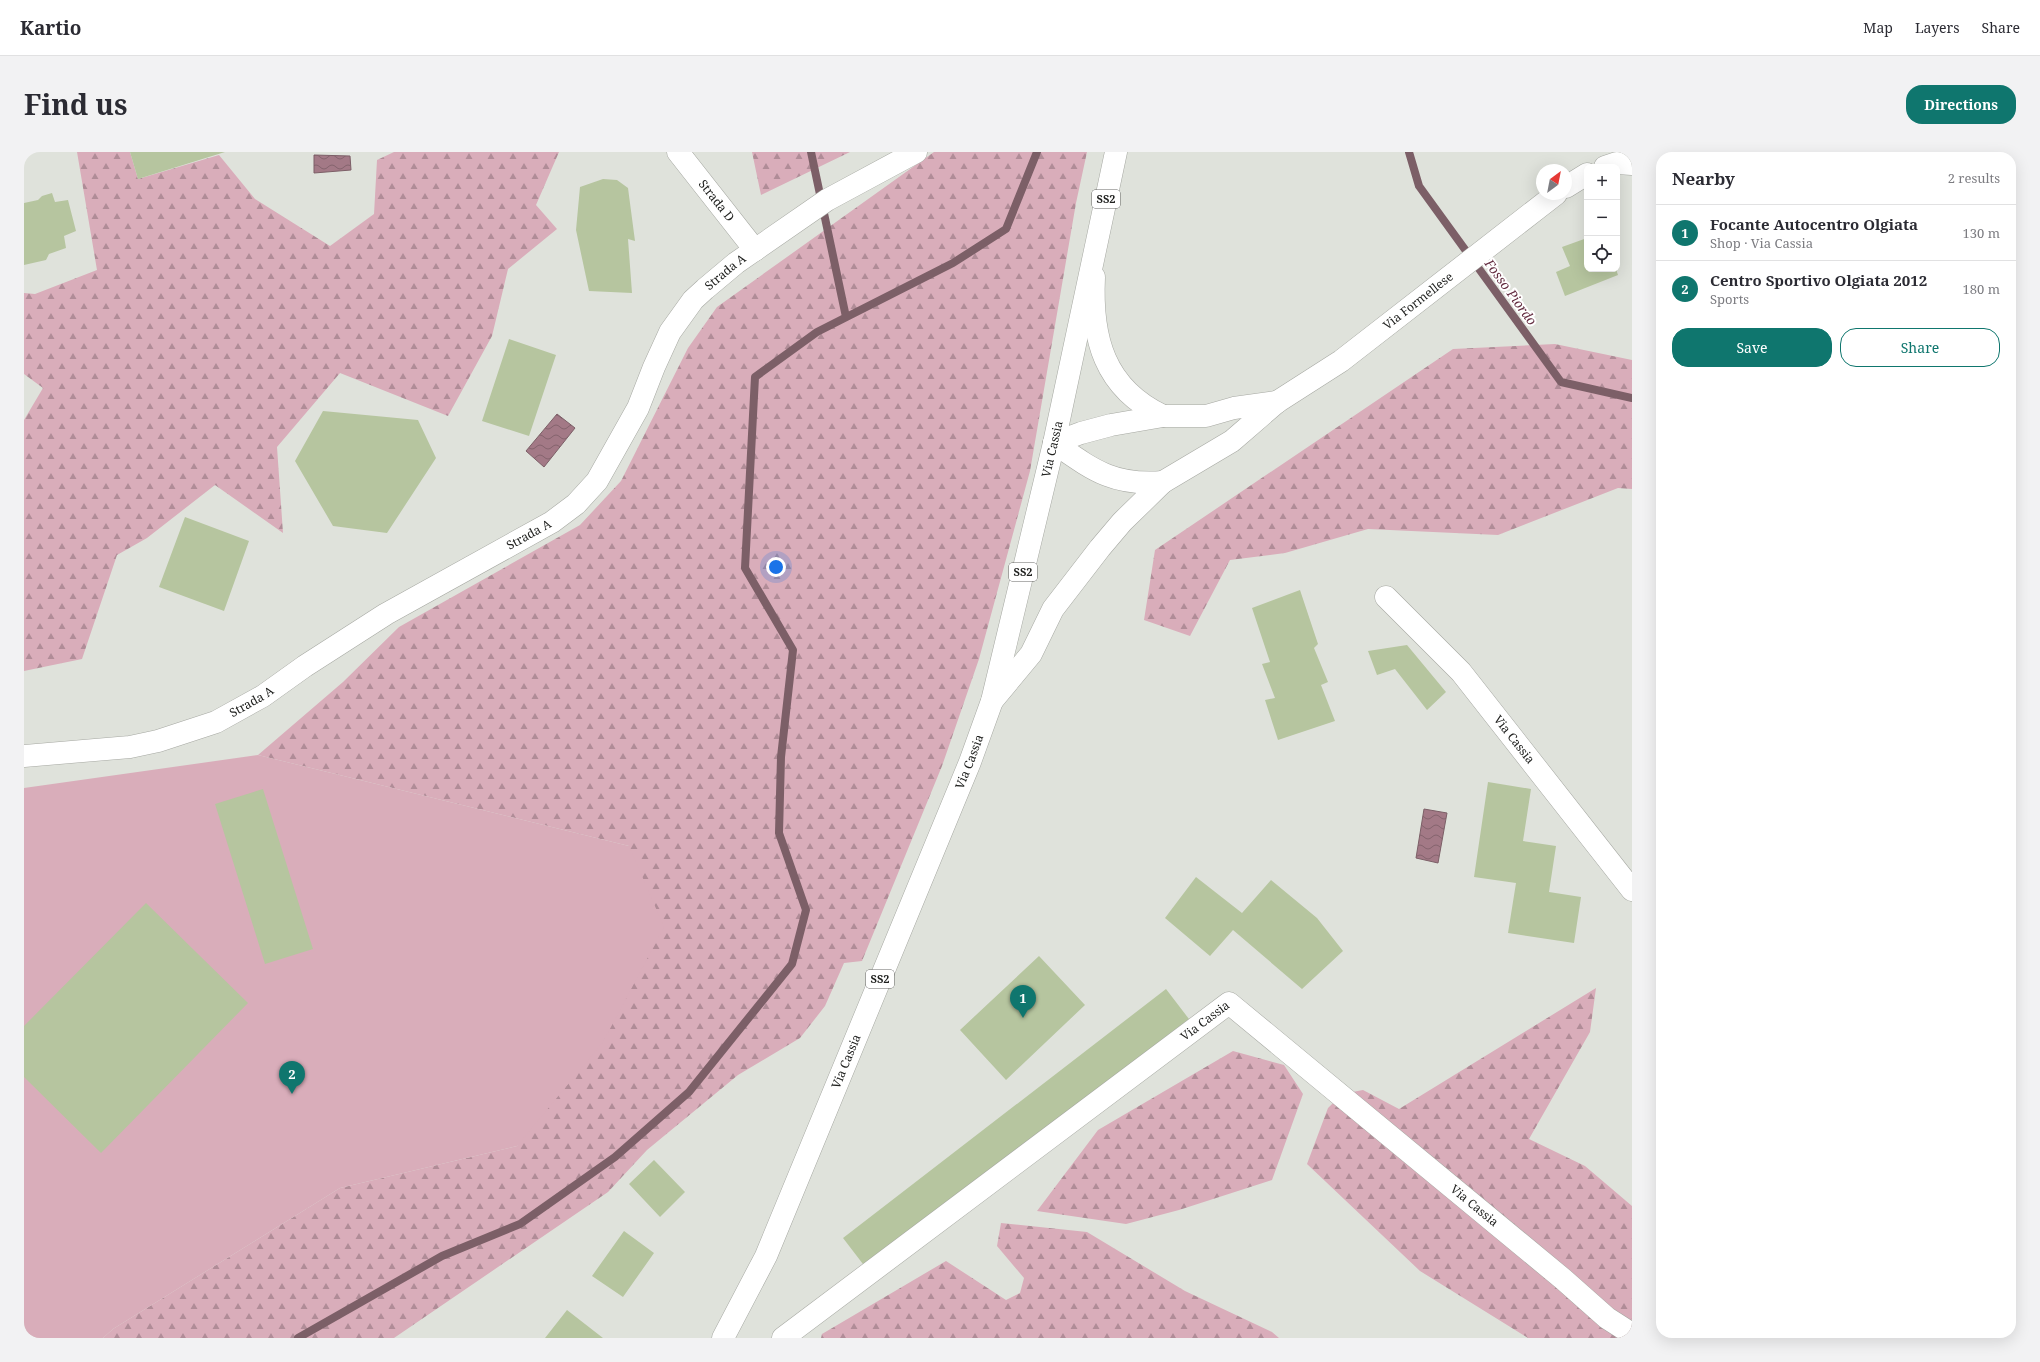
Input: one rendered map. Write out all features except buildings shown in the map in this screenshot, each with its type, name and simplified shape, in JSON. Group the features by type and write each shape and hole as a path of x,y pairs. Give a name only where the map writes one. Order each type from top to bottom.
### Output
{"street":[{"name":"Strada D","path":"678,152 754,250"},
{"name":"Strada A","path":"24,756 130,747 165,739 216,722 263,696 305,666 386,614 552,522 576,504 597,481 638,408 670,332 693,300 716,278 820,205 916,152"},
{"name":"Via Cassia","path":"723,1338 766,1256 967,769 992,701 1054,443 1116,152"},
{"path":"1572,183 1584,176"},
{"name":"Via Formellese","path":"1163,482 1232,440 1277,402 1341,361 1548,200"},
{"path":"1096,245 1093,298 1099,344 1116,378 1132,396 1148,409 1163,416"},
{"path":"1054,443 1095,429 1163,416 1206,416 1234,408 1277,402"},
{"path":"1054,443 1090,468 1106,476 1141,484 1163,482"},
{"path":"992,701 1031,654 1053,609 1100,548 1122,522 1163,482"},
{"name":"Via Cassia","path":"1386,597 1461,672 1632,890"},
{"name":"Via Cassia","path":"783,1338 1229,1003 1563,1279 1607,1318 1632,1334"}],"green space":[{"path":"77,152 130,152 138,179 219,155 255,199 330,246 374,214 377,160 394,152 559,152 536,205 557,229 508,269 492,336 448,416 340,373 277,447 283,533 215,485 147,538 117,555 82,659 24,671 24,420 43,388 24,374 24,293 35,294 97,270"},
{"path":"752,152 850,152 761,195"},
{"path":"934,152 1087,152 1076,203 1030,471 979,659 942,766 862,961 844,963 825,1006 800,1038 738,1075 647,1150 608,1192 394,1338 103,1338 113,1329 340,1188 517,1146 629,846 258,755 343,682 399,627 580,525 621,481 688,348 717,307"},
{"path":"1555,344 1632,360 1632,489 1618,488 1498,535 1368,529 1285,553 1230,560 1190,636 1144,620 1155,550 1453,349"},
{"path":"258,755 629,846 664,927 603,1042 517,1146 340,1188 113,1329 103,1338 24,1338 24,788"},
{"path":"1596,988 1590,1032 1529,1139 1585,1166 1632,1206 1632,1338 1528,1338 1420,1271 1307,1164 1328,1108 1342,1094 1363,1090 1399,1109"},
{"path":"1233,1051 1284,1065 1303,1094 1272,1180 1179,1210 1126,1224 1037,1211 1098,1130"},
{"path":"1001,1223 1087,1232 1185,1291 1272,1332 1279,1338 821,1338 822,1334 946,1261 1006,1300 1020,1293 1024,1278 997,1246"}],"water":[{"path":"314,155 350,156 351,170 314,173"},
{"path":"557,414 575,428 544,467 526,451"},
{"path":"1424,809 1447,813 1438,863 1416,858"}],"waterway":[{"path":"811,152 846,317"},
{"path":"298,1338 442,1256 520,1224 615,1157 689,1092 792,964 806,910 779,833 781,757 793,650 745,568 755,377 817,332 953,263 1006,229 1037,152"},
{"name":"Fosso Piordo","path":"1409,152 1419,186 1561,382 1632,398"}],"place":[{"name":"Focante Autocentro Olgiata","path":"1023,1018"},
{"name":"Centro Sportivo Olgiata 2012","path":"292,1094"}]}
